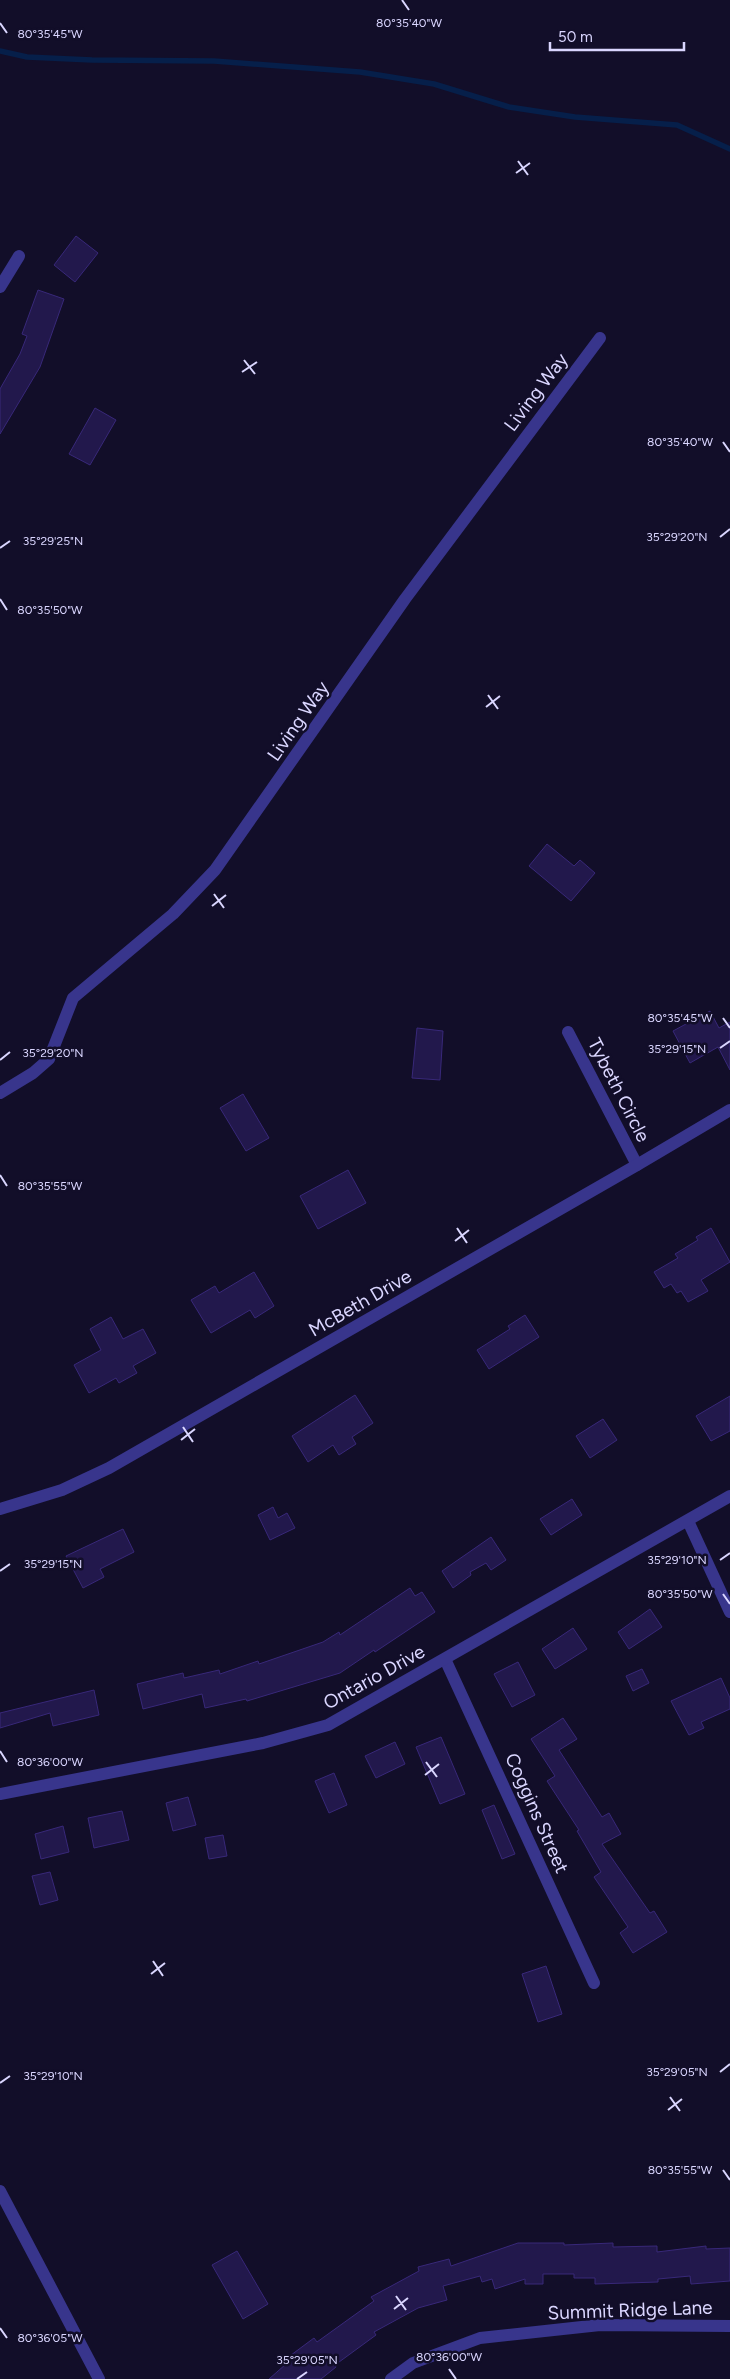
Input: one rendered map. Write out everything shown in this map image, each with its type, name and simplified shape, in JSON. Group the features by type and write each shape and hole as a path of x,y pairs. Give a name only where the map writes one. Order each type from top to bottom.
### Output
{"street":[{"path":"0,287 19,256"},
{"name":"Living Way","path":"0,1094 33,1073 49,1059 73,998 174,914 215,870 405,599 600,338"},
{"name":"Tybeth Circle","path":"568,1032 637,1165"},
{"name":"McBeth Drive","path":"0,1509 62,1490 109,1468 730,1110"},
{"name":"Ontario Drive","path":"0,1794 263,1743 328,1724 730,1496"},
{"path":"688,1521 730,1612"},
{"name":"Coggins Street","path":"445,1659 594,1983"},
{"path":"0,2191 99,2379"},
{"name":"Summit Ridge Lane","path":"391,2379 413,2363 480,2338 600,2326 730,2326"}],"building":[{"path":"76,236 98,253 75,282 54,265"},
{"path":"38,290 64,299 40,367 0,434 0,389 20,354 27,336 22,334"},
{"path":"95,408 116,420 90,465 69,454"},
{"path":"547,844 574,866 580,860 595,873 571,901 529,866"},
{"path":"710,1011 719,1028 730,1022 730,1070 718,1047 690,1063 673,1031"},
{"path":"417,1028 443,1031 440,1080 412,1078"},
{"path":"243,1094 269,1138 246,1151 220,1108"},
{"path":"348,1170 366,1203 318,1229 300,1196"},
{"path":"711,1228 730,1262 701,1280 708,1291 688,1302 681,1291 677,1293 671,1284 664,1288 654,1272 678,1258 675,1254 698,1240 696,1237"},
{"path":"254,1272 274,1306 255,1318 250,1310 211,1333 191,1300 215,1286 219,1293"},
{"path":"525,1315 539,1337 489,1369 477,1350 510,1329 508,1326"},
{"path":"111,1317 123,1339 143,1329 156,1353 133,1366 137,1373 119,1383 116,1378 89,1393 74,1365 101,1350 90,1329"},
{"path":"355,1395 373,1423 352,1437 356,1444 339,1455 333,1445 308,1462 292,1436"},
{"path":"730,1396 730,1431 711,1441 696,1416"},
{"path":"603,1419 617,1440 590,1458 576,1436"},
{"path":"572,1499 582,1515 551,1535 540,1519"},
{"path":"273,1507 278,1518 287,1513 295,1528 270,1540 258,1515"},
{"path":"123,1529 134,1552 100,1569 104,1577 83,1588 66,1556"},
{"path":"491,1537 506,1560 491,1570 486,1563 470,1572 471,1575 453,1588 442,1571"},
{"path":"410,1588 415,1596 422,1592 435,1612 340,1673 247,1701 246,1699 205,1708 202,1694 143,1709 137,1684 183,1673 184,1678 219,1670 220,1674 258,1661 259,1664 323,1642 339,1632 340,1635"},
{"path":"650,1609 662,1627 629,1649 618,1632"},
{"path":"573,1628 587,1649 555,1669 542,1649"},
{"path":"518,1662 535,1695 512,1707 494,1674"},
{"path":"642,1669 649,1683 633,1691 626,1676"},
{"path":"721,1678 730,1698 730,1709 701,1722 704,1728 689,1735 671,1701"},
{"path":"94,1690 99,1715 53,1726 50,1713 0,1728 0,1713"},
{"path":"563,1718 577,1739 559,1750 602,1817 609,1813 621,1834 602,1844 650,1913 654,1911 667,1932 633,1953 620,1933 628,1927 594,1877 601,1872 577,1831 579,1830 547,1781 555,1776 531,1739"},
{"path":"441,1737 465,1794 440,1804 416,1747"},
{"path":"395,1742 405,1764 376,1778 365,1756"},
{"path":"334,1773 347,1805 329,1813 315,1781"},
{"path":"188,1797 196,1825 173,1831 166,1803"},
{"path":"494,1805 515,1854 502,1859 482,1810"},
{"path":"122,1811 129,1840 94,1848 88,1818"},
{"path":"63,1826 69,1852 41,1859 35,1834"},
{"path":"223,1835 227,1856 209,1859 205,1838"},
{"path":"50,1872 58,1900 40,1905 32,1876"},
{"path":"546,1966 562,2014 538,2022 522,1974"},
{"path":"518,2243 564,2243 564,2245 613,2243 613,2247 657,2246 657,2252 706,2246 706,2249 730,2248 730,2281 691,2284 690,2276 658,2279 658,2282 595,2284 595,2278 574,2278 574,2274 543,2274 543,2284 525,2284 525,2279 495,2289 492,2279 482,2282 480,2276 443,2286 447,2300 418,2308 374,2332 376,2335 335,2365 336,2367 321,2379 269,2379 286,2364 283,2361 314,2338 317,2342 374,2301 371,2297 419,2271 418,2267 449,2259 451,2266"},
{"path":"237,2251 268,2304 243,2319 212,2265"}],"waterway":[{"path":"0,51 27,57 92,60 214,61 360,72 434,84 509,107 575,117 677,125 730,149"}]}
